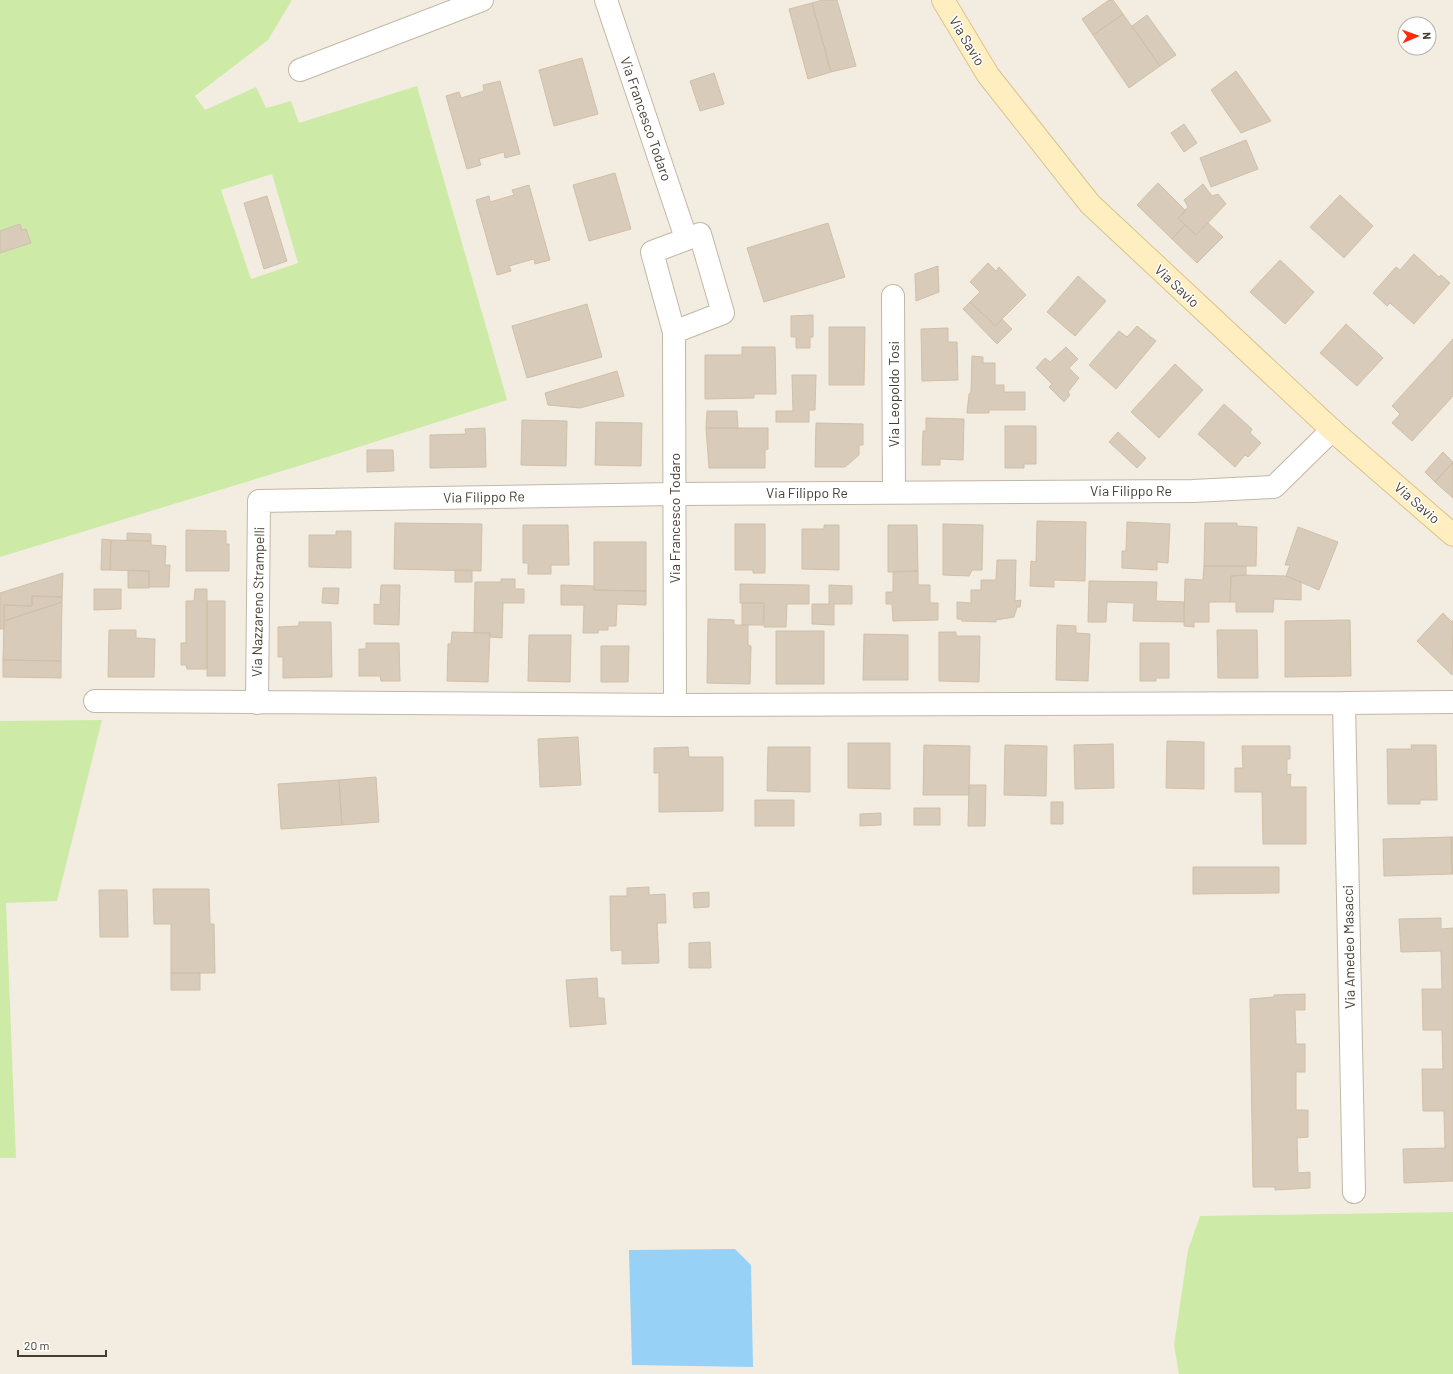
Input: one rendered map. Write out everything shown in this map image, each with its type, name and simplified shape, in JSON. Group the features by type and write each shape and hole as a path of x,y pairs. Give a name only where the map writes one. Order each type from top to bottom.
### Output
{"street":[{"path":"300,70 482,0"},
{"name":"Via Francesco Todaro","path":"606,0 686,238"},
{"name":"Via Savio","path":"943,0 988,75 1090,204 1332,430 1453,534"},
{"name":"Via Francesco Todaro","path":"674,332 723,313 700,234 652,252 674,332 676,494 675,705"},
{"name":"Via Leopoldo Tosi","path":"893,296 894,492"},
{"name":"Via Filippo Re","path":"259,501 676,494 1193,491 1274,487 1332,430"},
{"name":"Via Nazzareno Strampelli","path":"256,703 259,501"},
{"path":"95,701 675,705 1453,702"},
{"name":"Via Amedeo Masacci","path":"1344,703 1354,1192"}],"green space":[{"path":"0,0 292,0 268,40 195,96 205,110 256,87 266,108 291,101 299,123 417,86 507,400 305,464 0,557","holes":["272,174 298,263 251,279 221,190"]},
{"path":"102,720 57,901 6,903 16,1158 0,1158 0,721"},
{"path":"1453,1212 1453,1374 1179,1374 1174,1345 1188,1250 1200,1216"}],"water":[{"path":"735,1249 751,1265 753,1367 632,1365 629,1250"}],"building":[{"path":"822,0 837,0 856,66 831,72 812,3"},
{"path":"1109,0 1113,0 1123,14 1093,35 1082,19"},
{"path":"812,3 831,72 808,79 789,9"},
{"path":"1123,14 1160,66 1129,88 1093,35"},
{"path":"1147,15 1176,55 1160,66 1132,26"},
{"path":"582,58 598,114 554,126 539,70"},
{"path":"1236,71 1271,121 1241,133 1211,90"},
{"path":"714,73 724,104 700,111 690,81"},
{"path":"500,81 520,154 505,158 504,152 479,159 481,165 467,169 446,96 459,92 461,98 484,91 483,85"},
{"path":"1184,124 1197,143 1184,152 1171,133"},
{"path":"1246,140 1258,169 1211,187 1200,158"},
{"path":"615,173 631,229 589,241 573,185"},
{"path":"1158,183 1186,211 1178,218 1185,225 1172,239 1137,205"},
{"path":"1203,184 1212,196 1218,194 1226,204 1196,235 1178,218 1188,207 1184,200"},
{"path":"529,185 550,260 535,264 534,259 509,266 511,271 497,275 476,200 489,196 490,202 514,195 512,190"},
{"path":"1340,195 1373,226 1344,258 1310,227"},
{"path":"267,196 287,261 264,269 244,203"},
{"path":"828,223 845,277 764,302 747,248"},
{"path":"1208,223 1223,237 1197,263 1172,239 1185,225 1196,235"},
{"path":"20,224 22,230 26,229 31,243 0,253 0,231"},
{"path":"1414,254 1439,277 1441,275 1450,283 1414,324 1390,303 1387,306 1373,293 1396,267 1400,270"},
{"path":"1280,260 1314,292 1285,324 1250,292"},
{"path":"988,263 996,271 999,267 1026,295 996,326 970,302 980,292 970,282"},
{"path":"938,266 939,292 916,301 915,274"},
{"path":"1078,276 1106,301 1075,336 1047,312"},
{"path":"970,302 996,326 1002,319 1012,329 997,344 963,309"},
{"path":"587,304 602,357 527,378 512,326"},
{"path":"813,315 813,337 810,337 810,348 796,348 796,337 791,337 791,316"},
{"path":"1346,324 1383,358 1357,386 1320,353"},
{"path":"1137,326 1156,341 1116,389 1089,365 1119,331 1127,337"},
{"path":"829,327 865,327 864,385 829,385"},
{"path":"948,328 948,342 957,342 958,380 922,381 921,329"},
{"path":"1453,339 1453,396 1412,441 1392,423 1400,414 1392,406"},
{"path":"742,347 775,347 776,394 754,394 754,398 705,399 705,355 742,355"},
{"path":"1066,347 1078,359 1069,368 1079,378 1068,392 1070,395 1064,402 1049,387 1052,384 1036,368 1045,358 1050,362"},
{"path":"972,356 983,357 983,363 995,363 995,385 1004,385 1004,392 1025,392 1025,410 989,410 989,413 967,413 969,394 971,392"},
{"path":"1175,364 1203,390 1159,438 1131,412"},
{"path":"617,371 624,396 580,408 548,405 545,393"},
{"path":"792,375 816,375 815,410 809,410 809,422 776,422 776,411 793,411"},
{"path":"1224,404 1252,429 1250,433 1261,443 1248,457 1245,455 1235,467 1198,434"},
{"path":"707,411 737,411 738,428 706,428"},
{"path":"926,418 964,419 963,460 940,459 940,465 922,465 923,431 926,431"},
{"path":"522,420 567,421 566,466 521,465"},
{"path":"596,422 642,423 641,466 595,465"},
{"path":"816,423 863,424 863,445 859,445 859,455 845,467 815,467"},
{"path":"1005,426 1036,426 1036,464 1024,464 1024,468 1005,468"},
{"path":"485,428 486,467 430,468 430,435 466,434 465,429"},
{"path":"706,428 768,428 768,449 765,450 765,468 709,468"},
{"path":"1118,432 1146,458 1137,468 1109,442"},
{"path":"367,450 393,450 394,471 367,472"},
{"path":"1443,452 1453,462 1435,482 1425,472"},
{"path":"1453,462 1453,498 1435,482"},
{"path":"1037,521 1086,522 1085,581 1054,580 1054,587 1030,586 1031,561 1036,562"},
{"path":"1127,522 1170,524 1168,563 1157,562 1157,570 1122,568 1122,551 1126,551"},
{"path":"395,523 482,524 481,571 394,569"},
{"path":"1205,523 1237,523 1237,526 1257,527 1256,566 1204,566"},
{"path":"735,524 765,524 765,573 753,573 753,570 735,570"},
{"path":"943,524 983,525 982,570 972,570 969,576 943,575"},
{"path":"523,525 568,525 569,565 551,565 551,574 528,574 528,563 523,563"},
{"path":"824,525 839,525 839,570 802,569 802,529 824,529"},
{"path":"888,525 917,525 918,571 888,572"},
{"path":"1298,527 1338,542 1319,590 1286,576 1290,565 1285,565"},
{"path":"186,530 226,531 226,544 229,544 229,571 186,571"},
{"path":"336,531 351,531 351,568 309,567 309,535 336,535"},
{"path":"127,533 151,534 151,541 127,540"},
{"path":"102,539 111,540 110,570 101,570"},
{"path":"111,540 151,541 151,545 166,546 165,565 170,565 169,587 149,587 149,571 110,570"},
{"path":"594,542 646,542 646,591 594,590"},
{"path":"997,560 1016,560 1015,601 1021,600 1020,607 1017,607 1014,617 996,620 996,622 962,621 961,619 957,619 957,602 971,603 971,590 981,590 981,580 996,580"},
{"path":"1204,566 1246,566 1246,575 1231,576 1230,602 1209,602 1209,622 1194,622 1194,627 1184,626 1185,579 1203,580"},
{"path":"128,570 149,571 149,588 128,588"},
{"path":"455,570 472,570 472,582 455,582"},
{"path":"918,571 918,585 930,585 930,603 938,603 938,620 893,621 892,604 886,604 886,592 893,592 893,572"},
{"path":"63,573 62,597 32,596 32,606 4,605 4,629 0,629 0,593"},
{"path":"1231,576 1286,576 1301,582 1301,600 1274,599 1273,612 1236,612 1236,602 1230,602"},
{"path":"501,579 515,579 515,589 524,589 524,603 503,603 502,638 490,637 490,633 474,633 475,582 501,582"},
{"path":"1089,581 1157,582 1156,601 1184,602 1184,622 1133,621 1134,603 1107,602 1106,622 1088,622"},
{"path":"740,584 809,585 809,604 787,604 786,627 764,627 764,603 740,603"},
{"path":"381,585 400,585 399,625 374,624 374,604 380,605"},
{"path":"561,585 594,586 594,590 646,591 646,605 617,604 616,626 608,626 608,630 599,630 598,633 583,633 584,605 561,605"},
{"path":"829,585 852,586 852,604 834,604 834,625 812,624 812,604 829,604"},
{"path":"323,588 339,588 338,604 322,603"},
{"path":"94,589 121,589 121,609 94,610"},
{"path":"195,589 207,589 207,669 187,669 186,665 181,665 181,643 186,643 186,601 194,601"},
{"path":"32,596 62,597 62,602 4,621 4,605 32,606"},
{"path":"207,601 225,601 225,676 207,676"},
{"path":"62,602 61,661 3,660 4,621"},
{"path":"742,603 764,603 763,625 742,625"},
{"path":"1443,613 1452,622 1453,620 1452,675 1417,641"},
{"path":"708,619 734,620 734,625 748,625 748,645 751,646 750,684 707,683"},
{"path":"1350,620 1351,676 1285,677 1285,621"},
{"path":"299,622 331,622 332,677 283,678 283,657 278,657 278,627 299,626"},
{"path":"1057,625 1076,626 1076,633 1090,634 1088,681 1056,680"},
{"path":"109,630 136,630 136,638 155,639 154,677 108,677"},
{"path":"1217,630 1257,630 1258,678 1218,678"},
{"path":"776,631 824,631 824,684 776,684"},
{"path":"452,632 490,633 488,682 447,681 448,644 451,644"},
{"path":"939,632 956,632 956,636 980,636 979,682 939,681"},
{"path":"864,634 908,635 908,680 863,680"},
{"path":"529,635 571,635 570,682 528,681"},
{"path":"366,643 399,643 400,681 381,681 380,676 359,676 359,649 366,649"},
{"path":"1140,643 1169,643 1169,678 1156,678 1156,681 1140,681"},
{"path":"601,646 629,646 628,682 601,682"},
{"path":"3,660 61,661 61,678 3,677"},
{"path":"578,737 581,785 540,787 538,739"},
{"path":"1167,741 1204,742 1204,789 1166,788"},
{"path":"848,743 890,743 890,789 848,788"},
{"path":"1113,744 1114,788 1075,789 1074,745"},
{"path":"924,745 970,746 969,795 923,795"},
{"path":"1005,745 1047,746 1046,796 1004,795"},
{"path":"1411,745 1436,745 1437,800 1420,800 1420,804 1388,804 1387,749 1412,749"},
{"path":"1242,746 1290,746 1290,759 1287,759 1287,775 1291,774 1290,787 1306,787 1306,844 1263,844 1262,792 1235,792 1235,768 1243,768"},
{"path":"688,747 689,757 723,757 723,811 659,812 659,773 654,773 654,748"},
{"path":"768,747 810,747 810,792 767,791"},
{"path":"376,777 379,822 342,825 339,780"},
{"path":"339,780 342,825 281,829 278,784"},
{"path":"969,785 986,785 985,826 968,826"},
{"path":"755,800 794,800 794,826 755,826"},
{"path":"1051,802 1063,802 1063,824 1051,824"},
{"path":"914,808 940,808 940,825 914,825"},
{"path":"881,813 881,825 860,826 860,814"},
{"path":"1451,837 1453,837 1453,874 1452,874"},
{"path":"1451,837 1452,874 1384,876 1383,839"},
{"path":"1193,867 1279,867 1279,893 1193,894"},
{"path":"649,887 649,895 665,894 666,923 657,923 659,963 622,964 622,950 611,951 610,896 627,896 627,888"},
{"path":"153,889 209,889 210,924 214,924 215,973 171,973 171,924 154,924"},
{"path":"99,890 127,890 128,937 100,937"},
{"path":"709,892 709,907 694,908 693,893"},
{"path":"1441,918 1441,929 1453,928 1453,1181 1404,1183 1403,1149 1445,1148 1444,1111 1423,1111 1422,1069 1443,1069 1442,1030 1423,1030 1422,989 1442,989 1441,951 1401,952 1399,919"},
{"path":"710,942 711,968 689,968 689,943"},
{"path":"171,973 200,973 200,990 171,990"},
{"path":"597,978 598,998 604,998 606,1024 570,1027 566,980"},
{"path":"1305,994 1305,1010 1295,1010 1296,1044 1305,1044 1305,1072 1296,1072 1296,1110 1308,1110 1308,1137 1297,1138 1298,1173 1310,1172 1310,1188 1275,1190 1275,1187 1253,1187 1250,999 1274,997 1274,995"}]}
